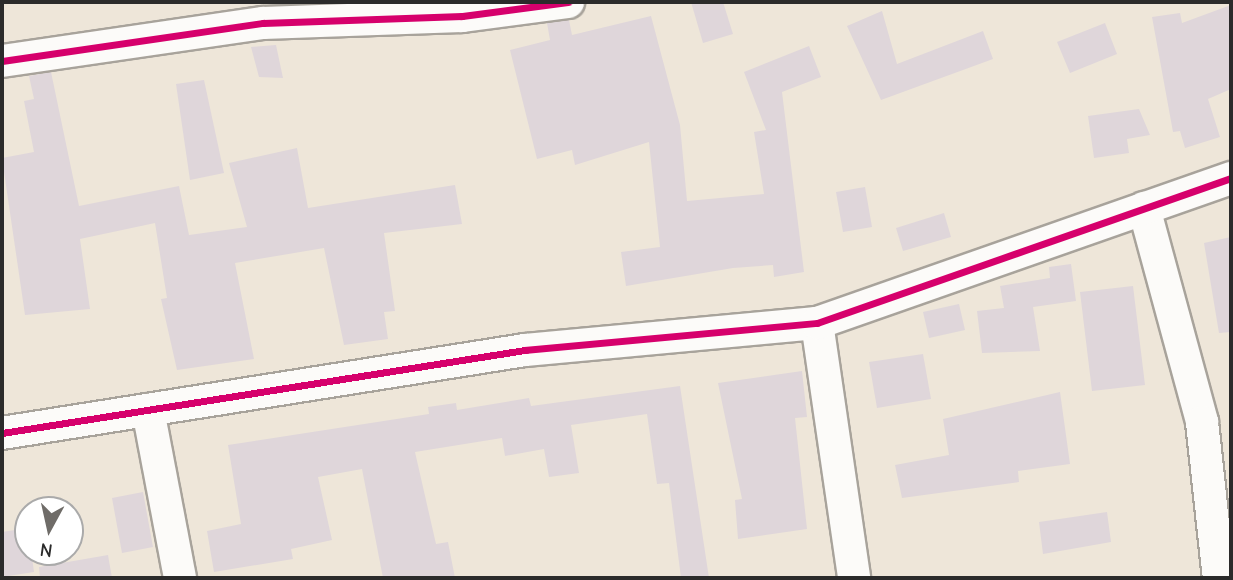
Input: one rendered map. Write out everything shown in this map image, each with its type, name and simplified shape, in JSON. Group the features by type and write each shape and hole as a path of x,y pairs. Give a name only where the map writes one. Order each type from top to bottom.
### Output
{"street":[{"path":"2,61 263,23 462,16 568,2"},
{"path":"2,433 525,349 817,323 1231,178"},
{"path":"1144,208 1202,422 1219,578"},
{"path":"817,323 854,578"},
{"path":"148,410 180,578"}],"building":[{"path":"691,2 723,2 733,34 703,43"},
{"path":"1231,5 1231,89 1208,99 1220,137 1185,148 1180,131 1173,132 1152,17 1180,13 1182,23"},
{"path":"882,11 897,64 983,31 993,59 881,100 847,26"},
{"path":"651,16 680,125 687,201 764,194 754,132 766,130 744,72 809,46 821,77 782,92 804,272 774,277 773,265 733,268 626,286 621,252 660,247 649,142 575,165 572,150 537,159 510,50 550,40 547,23 569,20 572,35"},
{"path":"1105,23 1117,54 1070,73 1057,42"},
{"path":"276,45 283,78 259,77 251,47"},
{"path":"51,72 79,206 179,186 189,235 247,227 229,163 297,148 308,208 455,185 462,224 384,233 395,311 384,312 388,339 344,345 324,248 235,263 254,359 177,370 161,299 167,298 155,223 80,239 90,309 25,315 2,158 34,152 24,101 34,99 29,76"},
{"path":"204,80 224,173 190,180 176,84"},
{"path":"1139,109 1150,135 1127,139 1129,153 1094,158 1088,116"},
{"path":"865,187 872,227 843,232 836,192"},
{"path":"944,213 951,237 903,251 896,228"},
{"path":"1231,237 1231,332 1219,333 1204,243"},
{"path":"1071,264 1076,301 1033,307 1040,351 982,353 977,311 1004,308 1000,286 1050,278 1049,267"},
{"path":"1133,286 1145,385 1092,391 1080,292"},
{"path":"959,304 965,330 929,338 923,312"},
{"path":"923,354 931,399 877,408 869,362"},
{"path":"802,371 807,417 795,418 807,529 738,539 735,500 742,499 718,383"},
{"path":"680,386 709,578 681,578 669,483 657,484 647,414 571,425 579,473 549,477 544,449 505,456 502,438 415,452 436,544 448,542 455,578 383,578 362,469 318,477 332,540 291,549 293,559 214,572 207,531 241,524 228,445 429,414 428,407 456,403 457,410 529,398 531,406"},
{"path":"1060,392 1070,464 1018,471 1019,482 902,498 895,465 949,455 943,419"},
{"path":"143,492 153,547 122,553 112,498"},
{"path":"1107,512 1111,542 1043,554 1039,522"},
{"path":"14,530 14,566 33,566 34,572 2,577 2,532"},
{"path":"108,555 112,578 40,578 39,567 84,566 84,559"}],"cycle path":[{"path":"2,61 263,23 462,16 568,2"},
{"path":"2,433 525,350 817,323 1231,178"}]}
